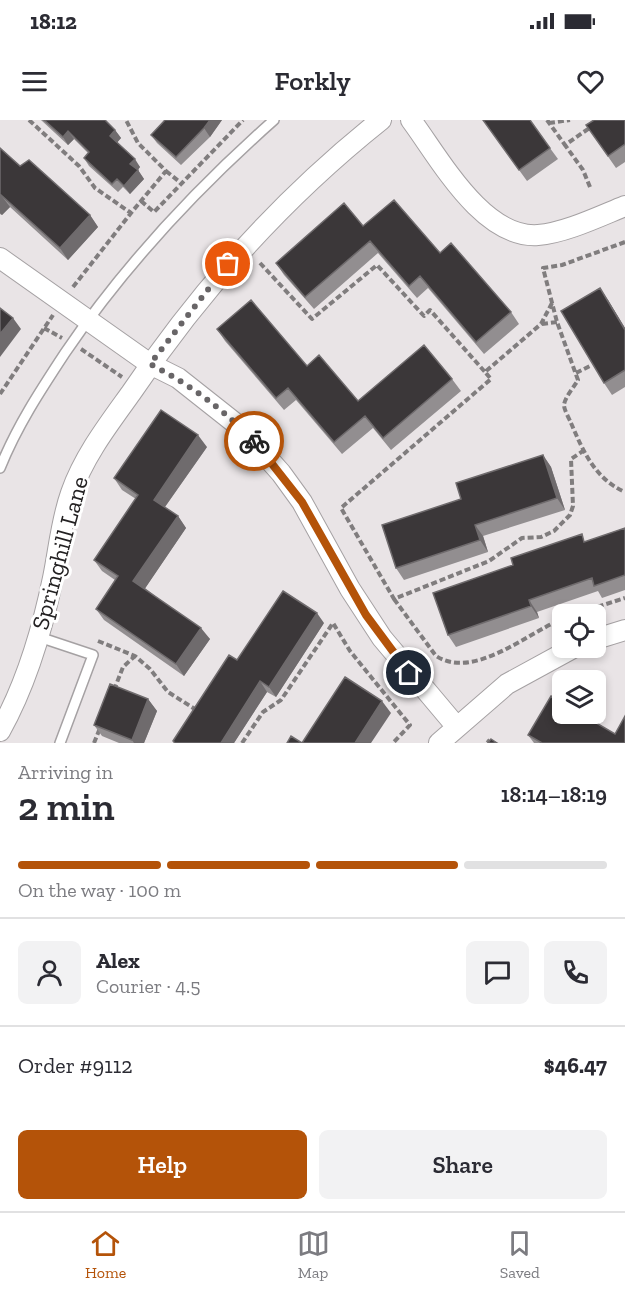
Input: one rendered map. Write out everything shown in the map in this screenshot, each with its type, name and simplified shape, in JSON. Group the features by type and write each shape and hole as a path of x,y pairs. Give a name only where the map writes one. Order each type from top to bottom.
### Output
{"street":[{"name":"Springhill Lane","path":"0,731 26,675 39,637 72,491 96,443 150,364 208,287 254,236 315,176 381,120"},
{"path":"411,120 480,211 508,230 538,235 557,231 625,206"},
{"path":"0,258 150,364 178,378 240,427 281,473 302,502 366,615 420,686 456,726"},
{"path":"606,636 625,630"},
{"path":"439,743 507,684 555,658"}],"lane":[{"path":"0,468 19,425 88,320 150,242 274,120"},
{"path":"39,637 93,655 60,743"}],"path":[{"path":"29,120 79,166 95,188 131,213 166,171"},
{"path":"126,120 138,143 181,183"},
{"path":"141,201 154,212 243,120"},
{"path":"548,122 570,120"},
{"path":"565,145 601,120"},
{"path":"548,122 583,170 590,188"},
{"path":"625,242 562,265 543,268 557,322 578,380 564,405 583,451 597,472 625,492"},
{"path":"260,263 312,320 377,265 424,316 430,310 491,379 341,508 394,599 435,656 443,661 459,663 483,661 552,623"},
{"path":"485,372 541,324 552,303"},
{"path":"541,324 557,322"},
{"path":"44,328 72,343 134,387"},
{"path":"576,373 592,364"},
{"path":"394,599 489,561 522,538 541,537 554,531 570,515 573,506 571,459 583,451"},
{"path":"606,604 625,598"},
{"path":"242,743 263,712 281,700 333,623 356,658 410,725 393,743"},
{"path":"87,637 135,656 150,669 168,692 204,715"},
{"path":"111,697 123,667 135,656"},
{"path":"94,743 104,718"}],"building":[{"path":"44,120 105,120 115,130 110,136 135,159 130,164 138,170 124,186 117,179 112,184 84,158 89,152 68,131 63,137"},
{"path":"165,120 210,120 176,157 151,135"},
{"path":"483,120 530,120 550,148 519,170"},
{"path":"594,120 625,120 625,144 608,156 586,125"},
{"path":"0,148 20,166 29,160 90,215 60,248 0,196"},
{"path":"394,200 440,253 451,243 511,312 476,342 420,276 409,286 370,241 305,297 276,263 344,203 363,226"},
{"path":"600,288 625,330 625,370 604,383 561,311"},
{"path":"251,300 307,366 319,355 358,401 424,345 452,379 383,438 365,416 334,442 288,388 276,398 217,329"},
{"path":"0,308 13,318 0,334"},
{"path":"161,410 198,435 154,500 178,516 133,581 201,628 176,664 96,609 118,576 94,560 138,495 114,478"},
{"path":"543,455 557,498 475,525 480,540 396,568 382,525 461,499 456,483"},
{"path":"625,528 625,575 594,586 592,578 529,600 531,606 448,635 433,593 513,565 511,558 582,534 584,542"},
{"path":"283,591 317,613 269,687 260,681 221,743 175,743 173,741 229,655 237,660"},
{"path":"345,677 382,701 355,743 302,743"},
{"path":"110,684 148,699 132,740 94,725"},
{"path":"551,696 552,724 598,724 615,734 625,716 625,743 542,743 528,735"},
{"path":"291,736 302,743 287,743"}],"way so far":[{"path":"228,264 150,364 178,378 240,427 254,441"}],"route":[{"path":"254,441 302,502 366,615 409,673"}]}
